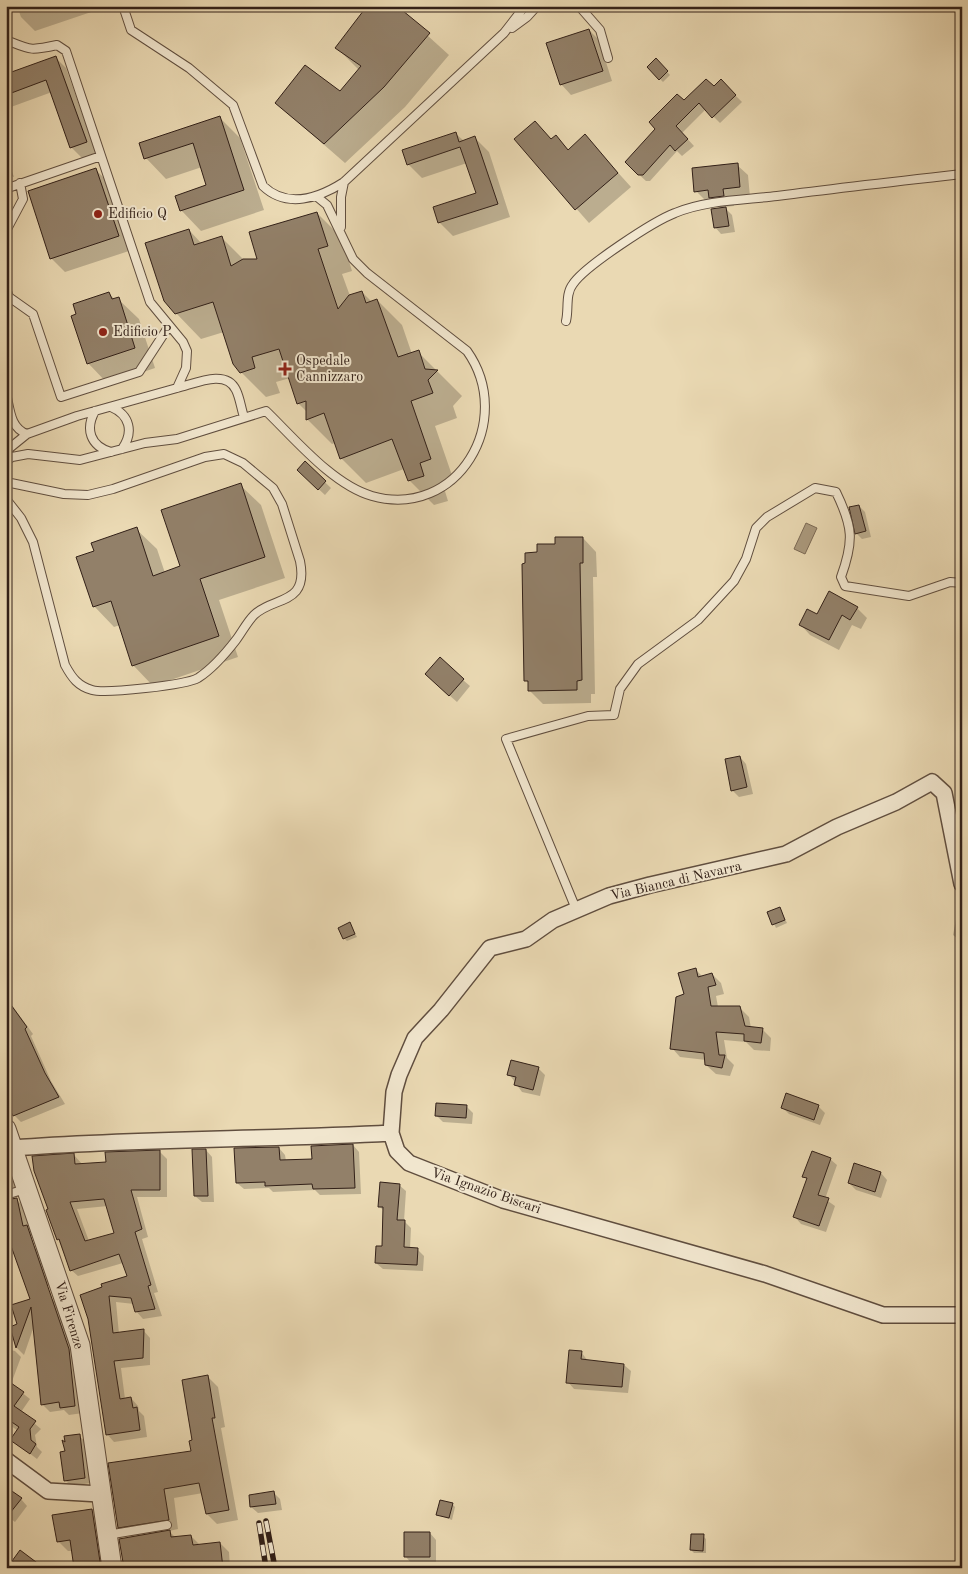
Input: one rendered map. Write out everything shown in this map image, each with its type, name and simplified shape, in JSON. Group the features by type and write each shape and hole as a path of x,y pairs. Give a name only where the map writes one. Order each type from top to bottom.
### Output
{"street":[{"name":"Via Bianca di Navarra","path":"391,1133 396,1084 415,1038 441,1010 490,948 526,939 553,920 576,909 609,896 650,885 786,854 837,828 896,802 932,782 944,793 962,884"},
{"name":"Via Firenze","path":"6,1129 80,1345 112,1568"},
{"path":"14,1148 91,1142 298,1138 391,1133"},
{"name":"Via Ignazio Biscari","path":"391,1133 398,1150 409,1164 503,1200 765,1274 883,1315 962,1315"},
{"path":"6,1460 48,1491 100,1494"}],"lane":[{"path":"123,6 131,30 189,68 233,105 263,186 271,194 294,200 330,191 344,182 504,33 527,17 537,6"},
{"path":"504,33 524,6"},
{"path":"578,6 600,30 608,58"},
{"path":"6,40 22,48 33,50 57,45 66,51 150,302 183,342 187,351 186,368 177,388"},
{"path":"6,194 8,188 20,183 101,156"},
{"path":"566,320 568,294 572,284 584,272 602,257 674,213 693,207 749,199 962,174"},
{"path":"342,237 340,218 344,182"},
{"path":"6,232 23,199 20,183"},
{"path":"6,461 12,457 28,454 80,460 122,449 177,439 266,411 346,484 361,493 400,500 430,493 457,474 475,453 480,442 486,412 483,381 476,363 467,351 367,273 353,259 327,205 316,196"},
{"path":"6,288 9,297 33,314 61,397 139,372 169,326"},
{"path":"6,451 23,436 95,411 219,378 227,380 235,388 244,417"},
{"path":"6,394 13,422 23,436"},
{"path":"111,407 125,416 128,424 127,441 122,449"},
{"path":"95,411 89,428 91,436 103,449 111,452"},
{"path":"23,436 20,449 28,454"},
{"path":"6,482 64,494 88,495 113,489 206,457 224,454 243,463 264,479 278,495 300,561 301,580 293,595 254,615 236,641 197,678 188,682 136,689 101,692 92,690 74,681 65,665 33,542 22,518 6,499"},
{"path":"576,909 506,739 588,716 614,715 620,689 626,677 638,664 698,620 725,593 746,559 756,528 767,517 815,488 836,492 844,509 852,544 840,577 845,586 909,596 950,582 962,583"},
{"path":"6,1195 27,1189"},
{"path":"107,1535 167,1525"}],"shaded area":[{"path":"806,523 817,528 805,554 794,549"}],"building":[{"path":"367,6 397,6 430,33 384,87 324,144 275,103 305,65 340,91 361,66 335,48"},
{"path":"589,29 603,71 560,85 546,43"},
{"path":"56,56 87,142 70,148 46,80 6,95 6,74"},
{"path":"656,58 668,71 659,80 647,67"},
{"path":"706,79 714,86 721,79 736,95 712,118 699,103 676,126 688,139 675,151 670,145 643,175 638,175 625,162 655,129 649,122 677,94 684,100"},
{"path":"220,116 244,190 180,211 175,196 206,185 193,143 144,159 139,143"},
{"path":"535,121 551,139 556,135 568,150 585,134 618,173 575,210 514,139"},
{"path":"456,132 459,142 475,136 498,204 438,223 433,207 476,193 460,147 407,165 402,150"},
{"path":"738,163 740,187 723,189 724,196 709,198 708,190 694,192 692,168"},
{"name":"Edificio Q","path":"96,168 119,236 50,259 28,191"},
{"path":"726,207 729,226 714,228 711,209"},
{"path":"317,212 328,246 318,249 338,309 349,295 362,291 366,303 377,299 398,357 419,350 425,369 438,370 428,380 433,393 411,401 431,459 420,463 424,476 408,481 392,439 340,459 324,413 306,420 306,401 297,404 279,349 252,357 255,368 240,373 233,364 213,302 175,314 164,301 145,243 189,229 194,245 222,236 231,266 243,259 257,259 249,232"},
{"name":"Edificio P","path":"109,292 112,299 119,297 135,348 87,364 71,316 76,314 73,304"},
{"path":"305,461 326,481 318,490 297,470"},
{"path":"241,483 265,557 200,579 219,636 132,666 111,601 93,607 76,557 94,551 91,543 137,527 153,576 180,566 161,510"},
{"path":"859,505 866,531 855,534 849,507"},
{"path":"555,537 583,537 583,563 580,563 582,680 577,681 577,690 528,691 528,681 524,681 522,564 525,563 525,553 537,552 537,544 555,544"},
{"path":"829,591 858,607 850,620 842,615 829,640 799,625 807,609 817,614"},
{"path":"440,657 464,679 449,696 425,674"},
{"path":"740,756 747,787 731,791 725,759"},
{"path":"780,907 785,920 772,925 767,912"},
{"path":"350,922 355,934 343,939 338,928"},
{"path":"696,968 698,977 712,973 716,985 708,987 711,1006 740,1006 745,1026 763,1028 761,1043 744,1041 744,1034 716,1032 719,1055 725,1055 722,1068 705,1065 704,1053 670,1049 676,997 684,994 678,973"},
{"path":"6,998 27,1027 25,1029 45,1073 59,1097 13,1116 6,1101"},
{"path":"511,1060 539,1067 533,1090 514,1085 516,1077 507,1075"},
{"path":"786,1093 819,1105 814,1120 781,1108"},
{"path":"436,1103 467,1105 466,1118 435,1116"},
{"path":"353,1144 355,1188 313,1189 312,1184 265,1186 265,1182 236,1183 234,1148 279,1147 280,1160 312,1159 311,1146"},
{"path":"192,1149 206,1149 208,1196 194,1196"},
{"path":"160,1150 160,1190 131,1190 142,1229 135,1232 151,1285 148,1286 155,1309 135,1312 131,1298 109,1296 113,1333 144,1329 143,1358 114,1361 120,1399 131,1397 133,1408 137,1407 140,1430 106,1435 88,1319 80,1295 102,1287 101,1284 127,1276 119,1254 70,1271 46,1210 48,1209 34,1171 32,1156 74,1153 75,1164 106,1162 105,1152","holes":["104,1199 114,1233 85,1241 70,1202"]},
{"path":"812,1151 831,1158 818,1195 829,1198 819,1226 793,1217 807,1178 802,1177"},
{"path":"854,1163 881,1172 875,1192 848,1183"},
{"path":"380,1182 400,1184 397,1220 405,1220 404,1247 418,1248 417,1265 375,1263 376,1246 382,1246 383,1207 378,1207"},
{"path":"17,1198 23,1226 27,1225 69,1349 75,1406 60,1408 59,1402 41,1405 31,1307 16,1348 10,1327 17,1324 11,1305 30,1299 6,1232 6,1200"},
{"path":"569,1350 582,1351 581,1359 624,1364 622,1387 566,1383"},
{"path":"208,1375 215,1418 212,1418 229,1510 206,1514 199,1483 164,1489 169,1520 118,1528 108,1463 191,1451 189,1441 192,1440 182,1380"},
{"path":"11,1383 24,1392 14,1406 36,1421 30,1429 31,1440 36,1444 30,1454 10,1440 19,1427 6,1418 6,1390"},
{"path":"80,1434 85,1478 64,1481 60,1452 65,1451 62,1440 65,1442 64,1436"},
{"path":"6,1487 22,1498 6,1518"},
{"path":"274,1491 276,1504 250,1507 249,1495"},
{"path":"440,1500 453,1503 449,1518 436,1515"},
{"path":"92,1509 101,1568 74,1568 70,1540 57,1542 52,1515"},
{"path":"170,1530 171,1537 191,1535 193,1545 220,1542 223,1568 124,1568 119,1539"},
{"path":"404,1532 430,1532 430,1557 404,1557"},
{"path":"691,1534 704,1534 703,1551 690,1550"},
{"path":"20,1550 44,1568 21,1568 12,1561"}],"railway":[{"path":"266,1521 275,1568"},
{"path":"259,1523 266,1568"}],"place":[{"name":"Edificio Q","path":"98,214"},
{"name":"Edificio P","path":"103,332"},
{"name":"Ospedale Cannizzaro","path":"285,369"}]}
